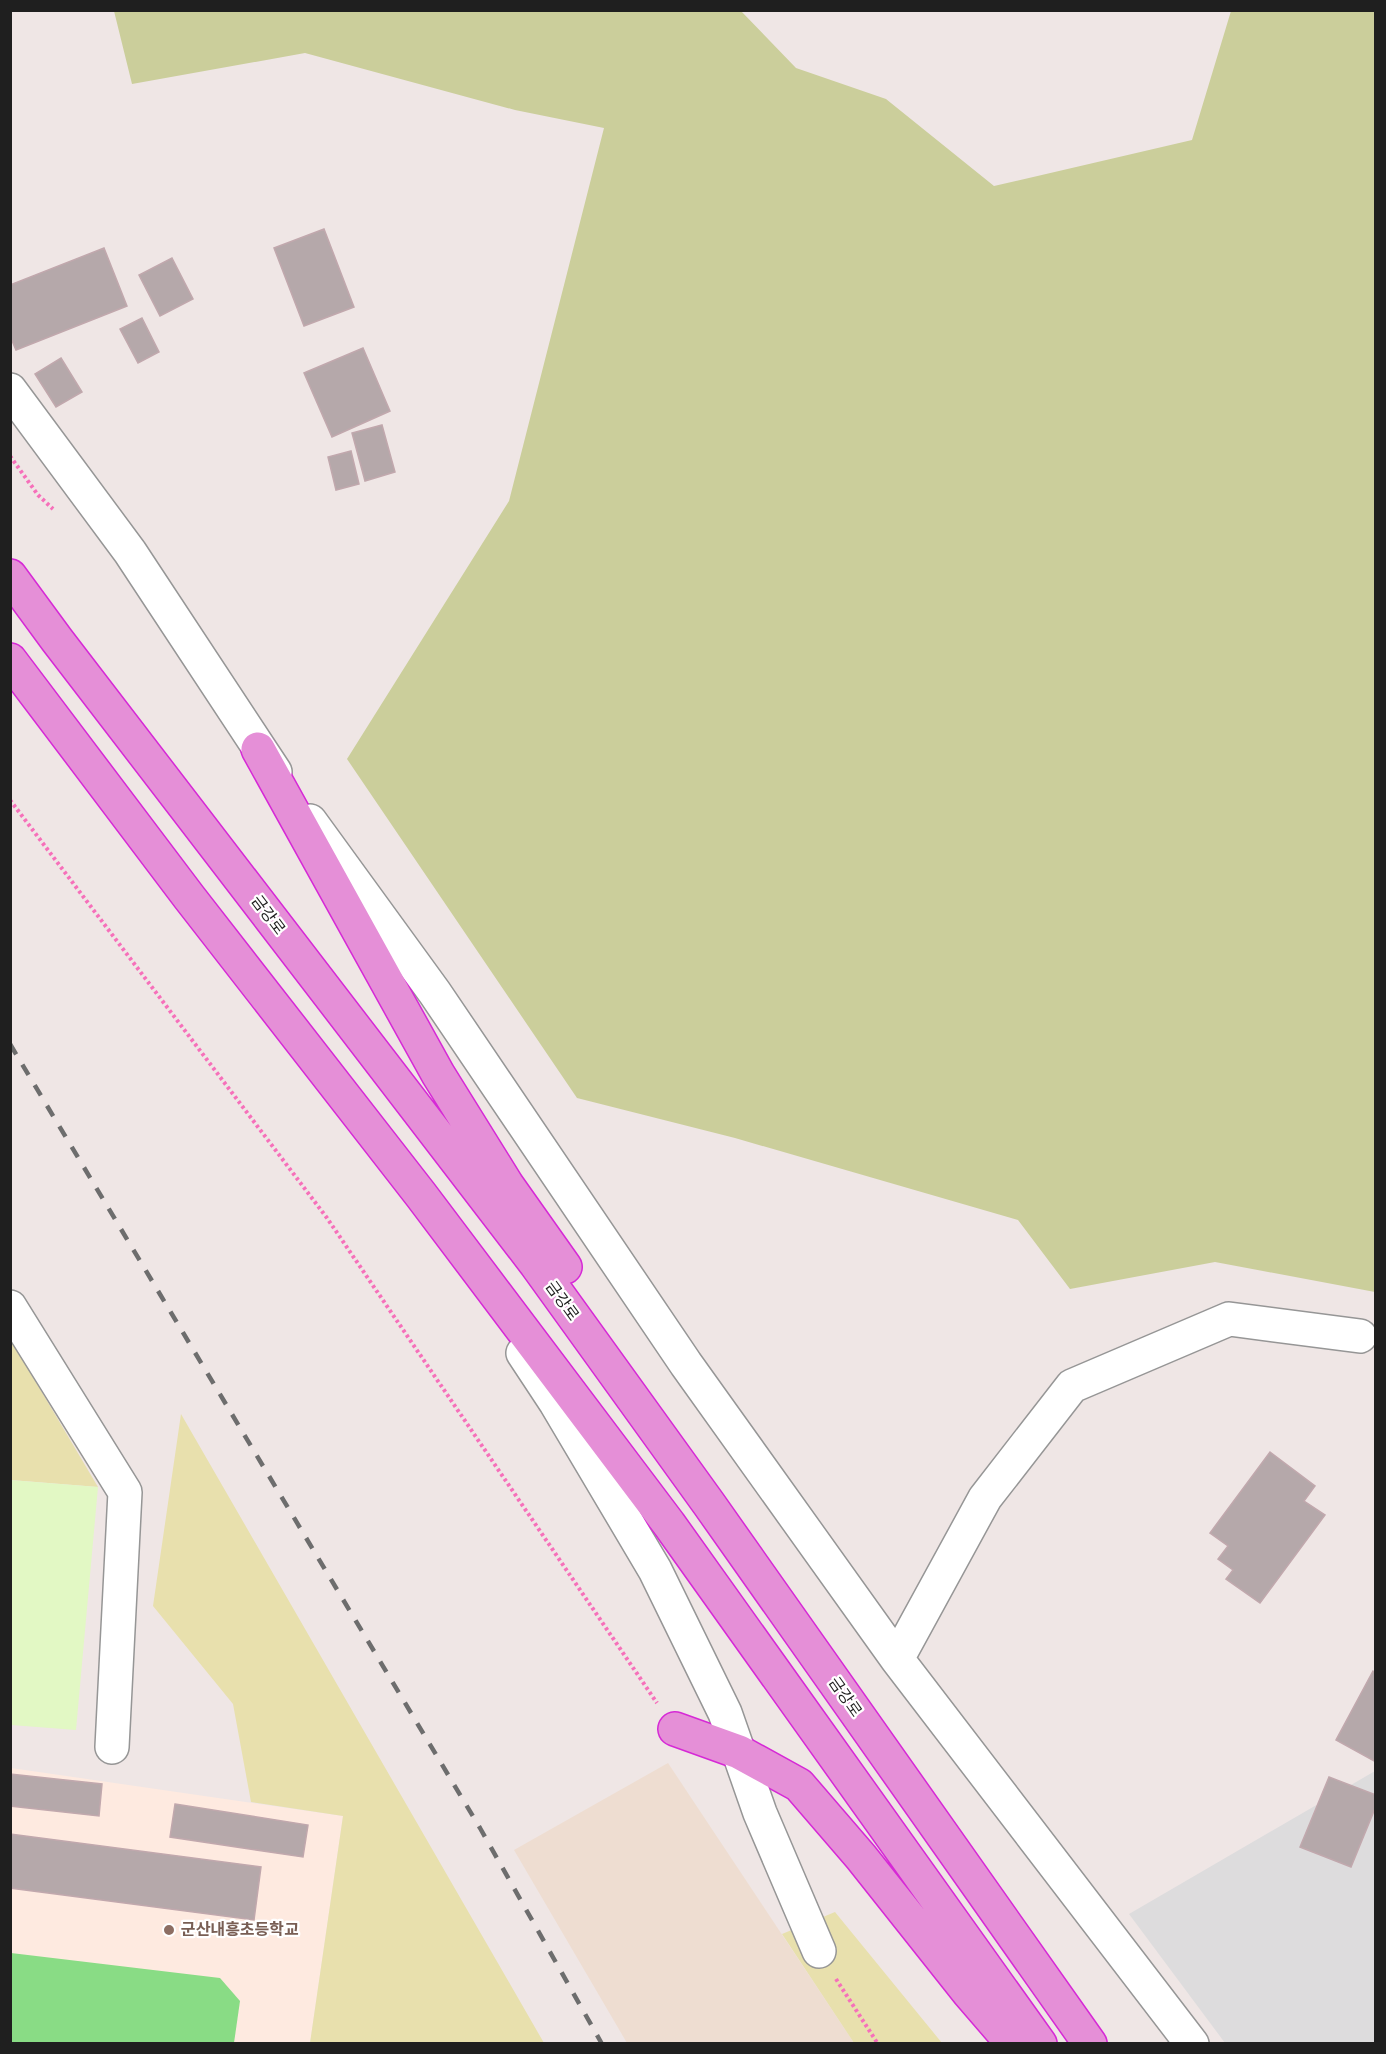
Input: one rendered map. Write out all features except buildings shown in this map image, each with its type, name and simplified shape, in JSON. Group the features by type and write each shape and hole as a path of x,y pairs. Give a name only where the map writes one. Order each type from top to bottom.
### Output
{"highway":[{"name":"금강로","path":"10,576 536,1264 709,1504 1090,2043"},
{"path":"10,660 189,897 421,1195 669,1524 1040,2043"},
{"path":"258,749 415,1033 507,1185 785,1583 941,1833"},
{"path":"675,1729 739,1752 800,1785 861,1857 969,1994 1012,2043"}],"street":[{"path":"10,390 130,552 258,749 435,993 686,1364 897,1659 1192,2043"},
{"path":"421,1195 556,1403 655,1569 725,1713 760,1813 819,1951"},
{"path":"10,1307 124,1492 112,1747"},
{"path":"897,1659 985,1498 1072,1386 1229,1319 1360,1336"}],"path":[{"path":"10,800 327,1218 675,1729"},
{"path":"819,1951 878,2043"}],"shaded area":[{"path":"11,1340 98,1487 11,1480"},
{"path":"181,1414 544,2043 310,2043 343,1816 251,1802 233,1704 153,1606"},
{"path":"668,1763 854,2043 627,2043 514,1850"},
{"name":"군산내흥초등학교","path":"11,1768 343,1816 310,2043 11,2044"},
{"path":"1375,1771 1375,2043 1225,2043 1129,1914"},
{"path":"835,1912 942,2043 854,2043 782,1934"}],"green space":[{"path":"114,11 741,11 796,68 886,99 994,186 1192,140 1231,11 1375,11 1375,1292 1215,1262 1070,1289 1018,1220 735,1138 577,1098 347,759 509,501 604,128 515,110 305,53 132,84"},
{"path":"10,1480 98,1487 76,1730 11,1725"},
{"path":"11,1953 220,1978 240,2001 234,2043 11,2043"}],"railway":[{"path":"10,1044 480,1828 602,2044"}],"place":[{"name":"군산내흥초등학교","path":"169,1930"}]}
